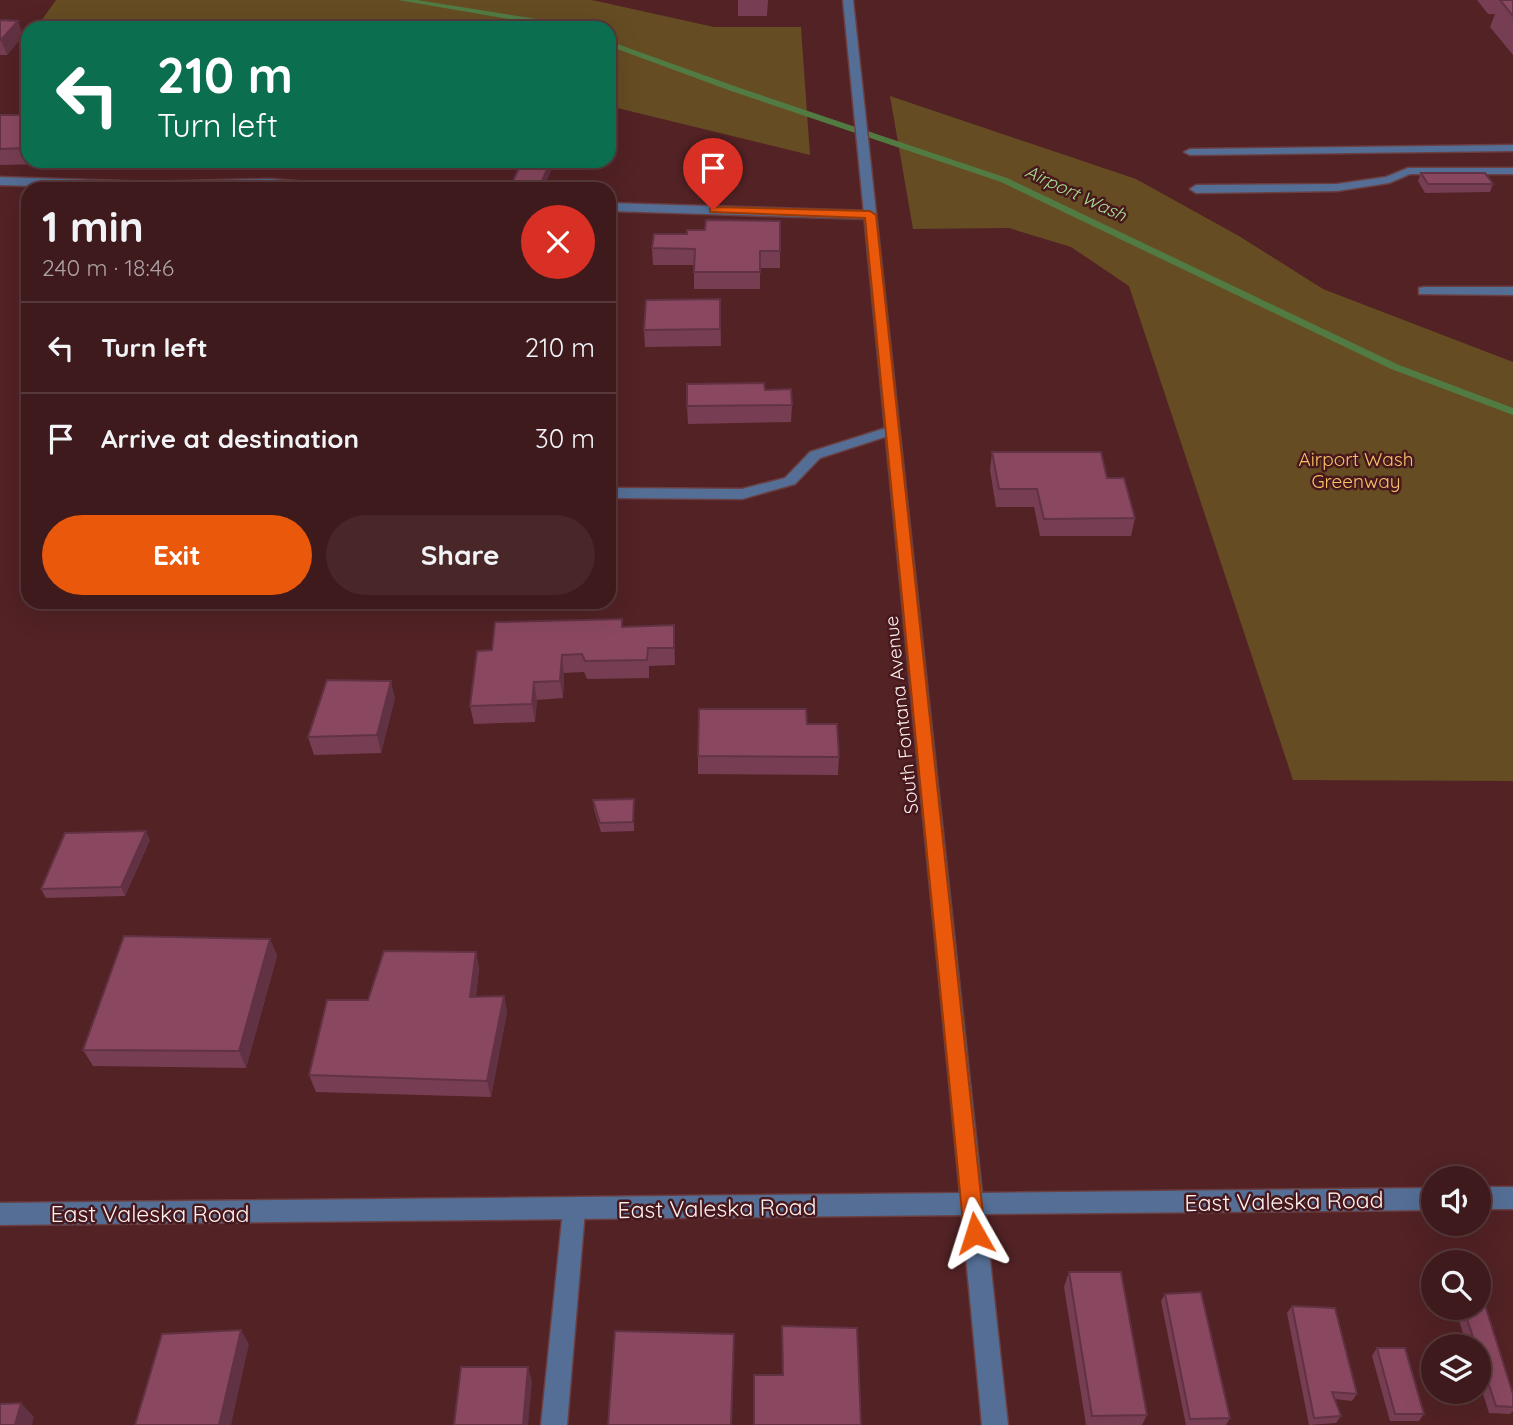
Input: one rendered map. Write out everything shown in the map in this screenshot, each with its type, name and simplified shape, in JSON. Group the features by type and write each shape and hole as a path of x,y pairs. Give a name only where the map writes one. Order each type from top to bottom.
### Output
{"street":[{"name":"South Fontana Avenue","path":"848,0 995,1425"},
{"path":"1190,152 1513,148"},
{"path":"1196,189 1356,188 1398,178 1408,171 1513,171"},
{"path":"0,181 30,182"},
{"path":"616,206 870,215"},
{"path":"1424,291 1513,291"},
{"path":"616,493 742,494 790,481 815,455 892,430"},
{"path":"1491,1198 1513,1198"},
{"name":"East Valeska Road","path":"0,1214 972,1206 1421,1199"},
{"path":"554,1425 574,1210"}],"green space":[{"path":"56,0 592,0 714,27 801,27 810,155 616,108 616,21 41,21"},
{"name":"Airport Wash Greenway","path":"890,96 1136,179 1239,236 1323,289 1513,362 1513,781 1293,780 1129,286 1071,247 1009,228 913,229"}],"building":[{"path":"1500,0 1513,0 1513,16"},
{"path":"0,20 18,21 1,40 0,40"},
{"path":"0,115 21,115 21,148 0,149"},
{"path":"519,168 548,168 541,182 512,182"},
{"path":"1421,173 1485,173 1493,184 1428,184"},
{"path":"706,220 780,221 780,251 760,251 760,272 694,272 695,249 652,248 654,234 687,234 687,230 705,230"},
{"path":"720,299 720,329 644,330 646,300"},
{"path":"764,383 765,390 791,389 792,405 687,406 687,384"},
{"path":"992,452 1101,452 1107,478 1124,478 1135,518 1044,519 1037,489 999,489"},
{"path":"622,619 622,627 674,625 674,648 648,648 647,660 585,661 582,654 562,655 560,681 534,682 532,704 470,706 477,651 492,650 495,622"},
{"path":"327,680 391,681 377,735 308,737"},
{"path":"699,709 806,709 807,724 837,724 839,757 698,756"},
{"path":"634,799 633,822 600,823 593,800"},
{"path":"146,831 121,887 41,889 65,833"},
{"path":"124,936 270,939 239,1051 83,1050"},
{"path":"384,951 476,952 470,997 504,996 487,1081 309,1075 327,1000 368,1000"},
{"path":"1069,1272 1121,1272 1147,1415 1092,1416"},
{"path":"1201,1292 1230,1418 1190,1419 1165,1294"},
{"path":"1292,1306 1335,1308 1357,1394 1332,1392 1341,1416 1314,1418"},
{"path":"1467,1320 1490,1320 1513,1394 1513,1407 1496,1406 1491,1391 1491,1334 1472,1334"},
{"path":"782,1326 857,1328 861,1425 754,1425 754,1375 783,1375"},
{"path":"241,1330 219,1425 135,1425 162,1334"},
{"path":"615,1331 734,1334 731,1425 608,1425"},
{"path":"1377,1348 1405,1348 1424,1414 1395,1414"},
{"path":"461,1367 528,1367 523,1425 454,1425"},
{"path":"21,1403 15,1425 0,1425 0,1404"}],"waterway":[{"name":"Airport Wash","path":"402,0 537,21"},
{"name":"Airport Wash","path":"616,46 734,89 1004,180 1395,367 1513,412"}],"route":[{"path":"713,210 870,215 975,1233"}]}
